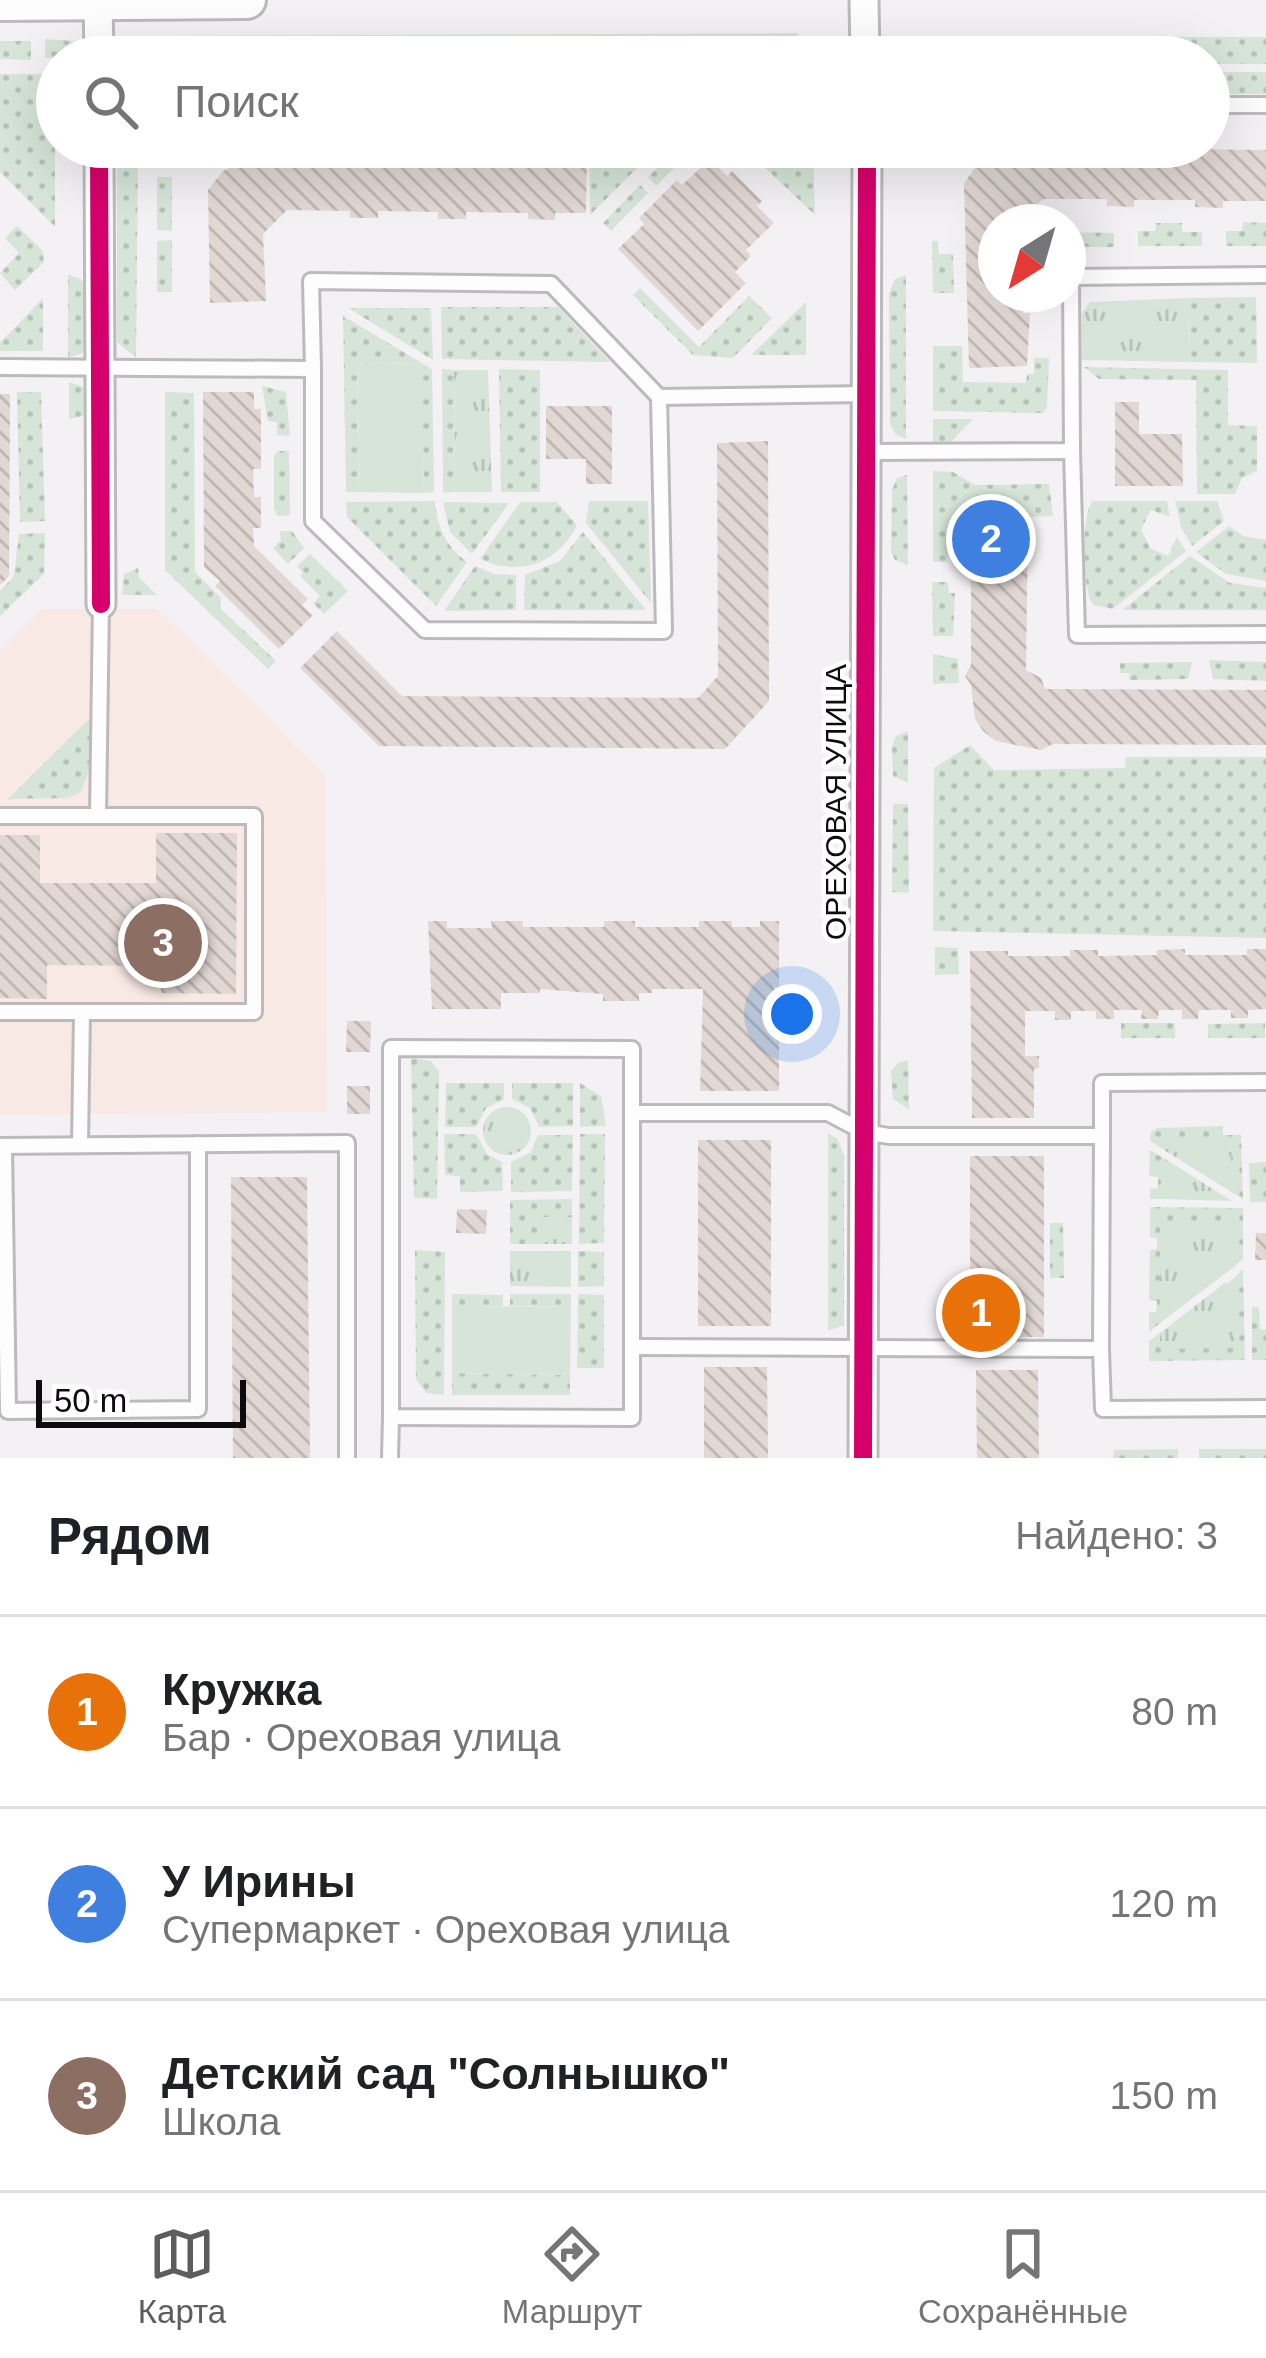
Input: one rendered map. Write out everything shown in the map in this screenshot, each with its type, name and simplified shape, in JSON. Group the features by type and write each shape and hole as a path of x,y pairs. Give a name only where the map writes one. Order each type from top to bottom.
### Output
{"main road":[{"path":"0,2 247,0"}],"street":[{"path":"98,0 99,36"},
{"path":"864,0 865,36"},
{"path":"99,168 101,604"},
{"name":"ОРЕХОВАЯ УЛИЦА","path":"863,1458 867,168"}],"lane":[{"path":"1230,105 1266,104"},
{"path":"1266,275 1071,277 1077,634 1266,634"},
{"path":"311,281 551,284 659,398 664,631 424,630 314,521 311,281"},
{"path":"0,367 313,369"},
{"path":"659,398 867,394"},
{"path":"866,452 1072,451"},
{"path":"98,816 101,604"},
{"path":"0,815 254,816 254,1012 0,1012"},
{"path":"80,1145 82,1012"},
{"path":"391,1417 632,1418 632,1049 391,1048 391,1417 391,1458"},
{"path":"1266,1082 1102,1083 1101,1349 1102,1408 1266,1408"},
{"path":"632,1113 828,1113 864,1132 889,1136 1102,1136"},
{"path":"198,1144 198,1408 8,1411 2,1146 80,1145 198,1144 347,1143 347,1458"},
{"path":"632,1347 1101,1349"}],"shaded area":[{"path":"42,609 157,609 325,775 327,1112 0,1115 0,652"}],"green space":[{"path":"798,33 798,36 175,36"},
{"path":"1230,37 1266,37 1266,64 1230,64"},
{"path":"0,41 31,41 31,60 0,59"},
{"path":"1230,72 1266,72 1266,94 1230,94"},
{"path":"0,74 36,74 36,168 55,168 55,227 0,172"},
{"path":"117,168 138,168 136,358 117,342"},
{"path":"589,168 637,168 590,215"},
{"path":"657,168 674,168 656,186 648,177"},
{"path":"765,168 814,168 815,215"},
{"path":"157,177 172,177 172,231 157,230"},
{"path":"640,185 648,193 611,231 603,223"},
{"path":"1243,222 1266,223 1266,246 1226,246 1226,231 1242,231"},
{"path":"1156,223 1182,223 1182,232 1202,232 1202,246 1138,246 1138,231 1155,231"},
{"path":"17,226 43,251 44,262 15,290 0,273 19,253 5,238"},
{"path":"1086,232 1114,233 1114,247 1086,247"},
{"path":"172,240 172,292 157,292 157,241"},
{"path":"932,241 938,241 939,254 953,254 954,293 933,293"},
{"path":"68,275 81,279 89,291 89,341 83,353 68,358"},
{"path":"906,275 906,439 890,425 889,293 895,279"},
{"path":"640,288 699,347 749,296 772,318 733,358 693,355 633,295"},
{"path":"1256,297 1257,363 1189,362 1190,298"},
{"path":"43,298 43,351 0,351 0,343"},
{"path":"1190,298 1189,362 1081,360 1082,313 1090,302"},
{"path":"806,302 806,355 751,355"},
{"path":"441,307 558,307 610,362 442,359"},
{"path":"348,308 431,308 433,360"},
{"path":"343,316 432,369 434,492 424,493 421,363 357,364 360,492 346,492"},
{"path":"933,346 962,346 963,382 1026,383 1027,374 1034,374 1034,358 1049,358 1047,408 1043,413 933,411"},
{"path":"422,363 424,493 360,492 357,364"},
{"path":"1084,367 1228,370 1228,425 1257,426 1257,471 1242,478 1235,494 1197,494 1196,380 1099,379"},
{"path":"442,369 454,370 455,492 443,493"},
{"path":"499,369 540,370 540,492 501,492"},
{"path":"454,370 488,370 492,492 455,492"},
{"path":"69,382 86,388 89,406 83,416 69,419"},
{"path":"262,386 286,392 290,436 277,435 277,422 268,421"},
{"path":"17,392 41,392 45,521 20,522"},
{"path":"165,392 194,393 195,572 221,598 220,608 276,661 268,669 165,570"},
{"path":"933,419 973,419 950,443 933,444"},
{"path":"277,451 289,451 290,515 278,516 274,509"},
{"path":"933,471 953,472 975,485 1049,484 1053,516 949,520 947,562 933,562"},
{"path":"907,475 908,565 895,560 891,552 892,490 897,478"},
{"path":"435,501 444,536 467,562 436,606 347,517 346,502"},
{"path":"589,501 648,501 651,603 586,523"},
{"path":"1092,501 1167,501 1170,517 1151,510 1141,529 1150,548 1168,556 1177,537 1186,551 1113,609 1093,605 1089,597 1085,537"},
{"path":"1175,501 1217,501 1224,521 1192,546"},
{"path":"443,502 509,503 472,554 450,532"},
{"path":"520,502 557,502 577,525 559,549 536,563 509,567 480,559"},
{"path":"1229,526 1243,536 1266,540 1266,581 1226,574 1196,552"},
{"path":"280,531 292,531 304,548 288,564 273,548 281,540"},
{"path":"583,532 646,610 524,610 525,575 560,561"},
{"path":"45,533 44,574 0,616 0,591 14,576 19,534"},
{"path":"310,554 348,591 324,614 313,603 320,596 300,576 303,573 297,566"},
{"path":"1190,556 1230,583 1266,588 1266,610 1122,610"},
{"path":"475,566 494,574 516,575 516,610 444,611"},
{"path":"138,568 139,578 157,595 122,595 124,574"},
{"path":"932,582 948,582 949,593 955,593 953,636 933,636"},
{"path":"933,654 958,659 959,683 933,684"},
{"path":"1209,660 1266,662 1266,681 1213,679"},
{"path":"1192,662 1188,679 1129,680 1129,673 1120,673 1120,663"},
{"path":"90,718 89,772 80,793 67,798 8,799"},
{"path":"908,731 908,783 893,776 892,747 896,736"},
{"path":"970,745 994,770 1125,768 1126,757 1266,757 1266,938 933,931 934,768"},
{"path":"893,804 908,804 909,893 892,892"},
{"path":"935,947 958,948 959,974 935,975"},
{"path":"1121,1023 1175,1023 1175,1038 1121,1038"},
{"path":"1265,1023 1265,1038 1208,1038 1208,1024"},
{"path":"411,1058 431,1061 439,1071 437,1199 414,1198"},
{"path":"908,1060 909,1109 893,1099 891,1071"},
{"path":"446,1083 504,1083 504,1099 486,1108 476,1127 445,1127"},
{"path":"512,1083 573,1083 573,1126 539,1127 530,1108 512,1099"},
{"path":"580,1083 601,1096 606,1126 580,1127"},
{"path":"507,1107 524,1114 531,1131 524,1148 507,1155 490,1148 483,1131 490,1114"},
{"path":"1223,1126 1223,1135 1241,1135 1243,1199 1233,1193 1231,1138 1164,1139 1164,1150 1150,1141 1157,1128"},
{"path":"828,1133 838,1139 844,1155 844,1325 828,1331"},
{"path":"444,1134 476,1134 487,1154 502,1162 503,1191 460,1192 460,1176 445,1175"},
{"path":"580,1134 605,1134 604,1243 579,1244"},
{"path":"538,1135 573,1135 572,1191 511,1192 511,1162 531,1152"},
{"path":"1164,1138 1231,1138 1233,1193 1164,1150"},
{"path":"1150,1150 1165,1159 1164,1199 1150,1199 1150,1189 1158,1188 1158,1177 1149,1176"},
{"path":"1165,1159 1232,1201 1164,1199"},
{"path":"1266,1162 1266,1202 1250,1202 1249,1163"},
{"path":"572,1199 572,1217 539,1217 539,1244 510,1244 510,1200"},
{"path":"1150,1207 1243,1208 1243,1259 1235,1266 1234,1221 1160,1222 1160,1323 1149,1332 1149,1312 1156,1312 1157,1301 1149,1300 1150,1250 1157,1249 1157,1238 1150,1237"},
{"path":"538,1217 572,1217 572,1244 539,1244"},
{"path":"1160,1221 1235,1221 1235,1266 1160,1323"},
{"path":"1050,1223 1063,1223 1064,1278 1050,1278"},
{"path":"415,1250 445,1252 444,1395 426,1393 416,1379"},
{"path":"510,1251 571,1251 571,1287 510,1286"},
{"path":"578,1251 604,1252 604,1286 578,1287"},
{"path":"1243,1269 1245,1360 1149,1361 1149,1341 1160,1333 1161,1349"},
{"path":"1226,1282 1235,1291 1235,1348 1160,1349 1160,1333"},
{"path":"452,1294 503,1295 503,1306 452,1306"},
{"path":"510,1294 571,1294 571,1307 510,1306"},
{"path":"578,1294 604,1295 604,1368 577,1368"},
{"path":"452,1306 571,1307 570,1375 452,1373"},
{"path":"1252,1307 1259,1307 1260,1329 1266,1330 1266,1360 1252,1360"},
{"path":"452,1373 570,1375 570,1395 452,1395"},
{"path":"1178,1449 1178,1458 1113,1458 1114,1450"},
{"path":"1199,1449 1266,1449 1266,1458 1199,1458"}],"building":[{"path":"1230,150 1266,150 1266,201 1223,201 1223,208 1195,207 1195,200 1134,200 1134,207 1107,206 1107,199 978,204 978,312 1030,313 1027,366 969,368 964,184 974,168 1230,168"},
{"path":"587,168 586,213 555,213 555,220 528,219 528,213 466,212 466,219 438,219 438,212 378,211 378,218 350,218 350,211 287,210 263,234 266,301 210,303 208,190 223,171"},
{"path":"700,168 719,168 727,176 732,171 762,201 757,206 774,223 746,250 751,256 735,272 746,283 698,331 618,249 644,224 639,218 677,180 682,185"},
{"path":"203,392 254,392 254,409 261,409 261,469 253,469 254,497 261,497 261,528 253,528 254,546 308,599 302,605 313,615 279,649 215,586 220,581 204,567"},
{"path":"0,394 10,394 9,576 0,585"},
{"path":"1115,402 1139,402 1139,434 1182,434 1183,486 1115,486"},
{"path":"546,406 612,406 612,484 586,484 586,459 546,459"},
{"path":"768,441 769,701 725,749 379,746 300,668 337,631 402,696 698,698 718,676 717,443"},
{"path":"1028,524 1026,670 1041,678 1045,689 1266,690 1266,745 1053,744 1041,750 996,741 983,731 975,719 971,685 965,676 971,665 971,525"},
{"path":"156,833 237,833 236,994 161,993 161,966 47,965 47,999 0,998 0,835 40,835 40,883 156,883"},
{"path":"428,921 447,921 447,928 492,928 491,921 523,921 523,927 604,927 604,921 635,921 635,927 699,927 699,921 732,921 732,927 760,927 760,921 779,921 774,1014 779,1014 779,1091 700,1091 703,989 652,989 652,993 639,993 639,1001 603,1001 603,994 540,989 540,993 501,993 501,1009 432,1009"},
{"path":"1185,949 1185,955 1247,955 1247,949 1266,949 1266,1009 1248,1010 1248,1018 1231,1018 1231,1010 1199,1010 1198,1019 1182,1019 1182,1010 1159,1010 1158,1019 1141,1019 1142,1010 1114,1010 1114,1019 1096,1019 1096,1011 1071,1011 1071,1020 1055,1020 1055,1011 1025,1011 1025,1056 1039,1056 1039,1068 1034,1069 1034,1118 972,1118 970,951 1070,956 1070,950 1098,950 1098,956 1157,955 1157,950"},
{"path":"347,1021 371,1021 370,1052 346,1052"},
{"path":"347,1086 370,1086 370,1114 347,1114"},
{"path":"698,1140 771,1140 771,1326 698,1326"},
{"path":"970,1156 1044,1156 1044,1337 970,1337"},
{"path":"231,1177 307,1177 310,1458 233,1458"},
{"path":"457,1209 487,1210 486,1234 456,1233"},
{"path":"1256,1233 1266,1233 1266,1260 1255,1260"},
{"path":"704,1367 767,1367 768,1458 704,1458"},
{"path":"976,1370 1038,1370 1039,1458 977,1458"}],"cycle path":[{"path":"99,168 101,604"},
{"path":"863,1458 867,168"}],"place":[{"name":"У Ирины","path":"991,539"},
{"name":"Детский сад \"Солнышко\"","path":"163,943"},
{"name":"Кружка","path":"981,1313"}]}
